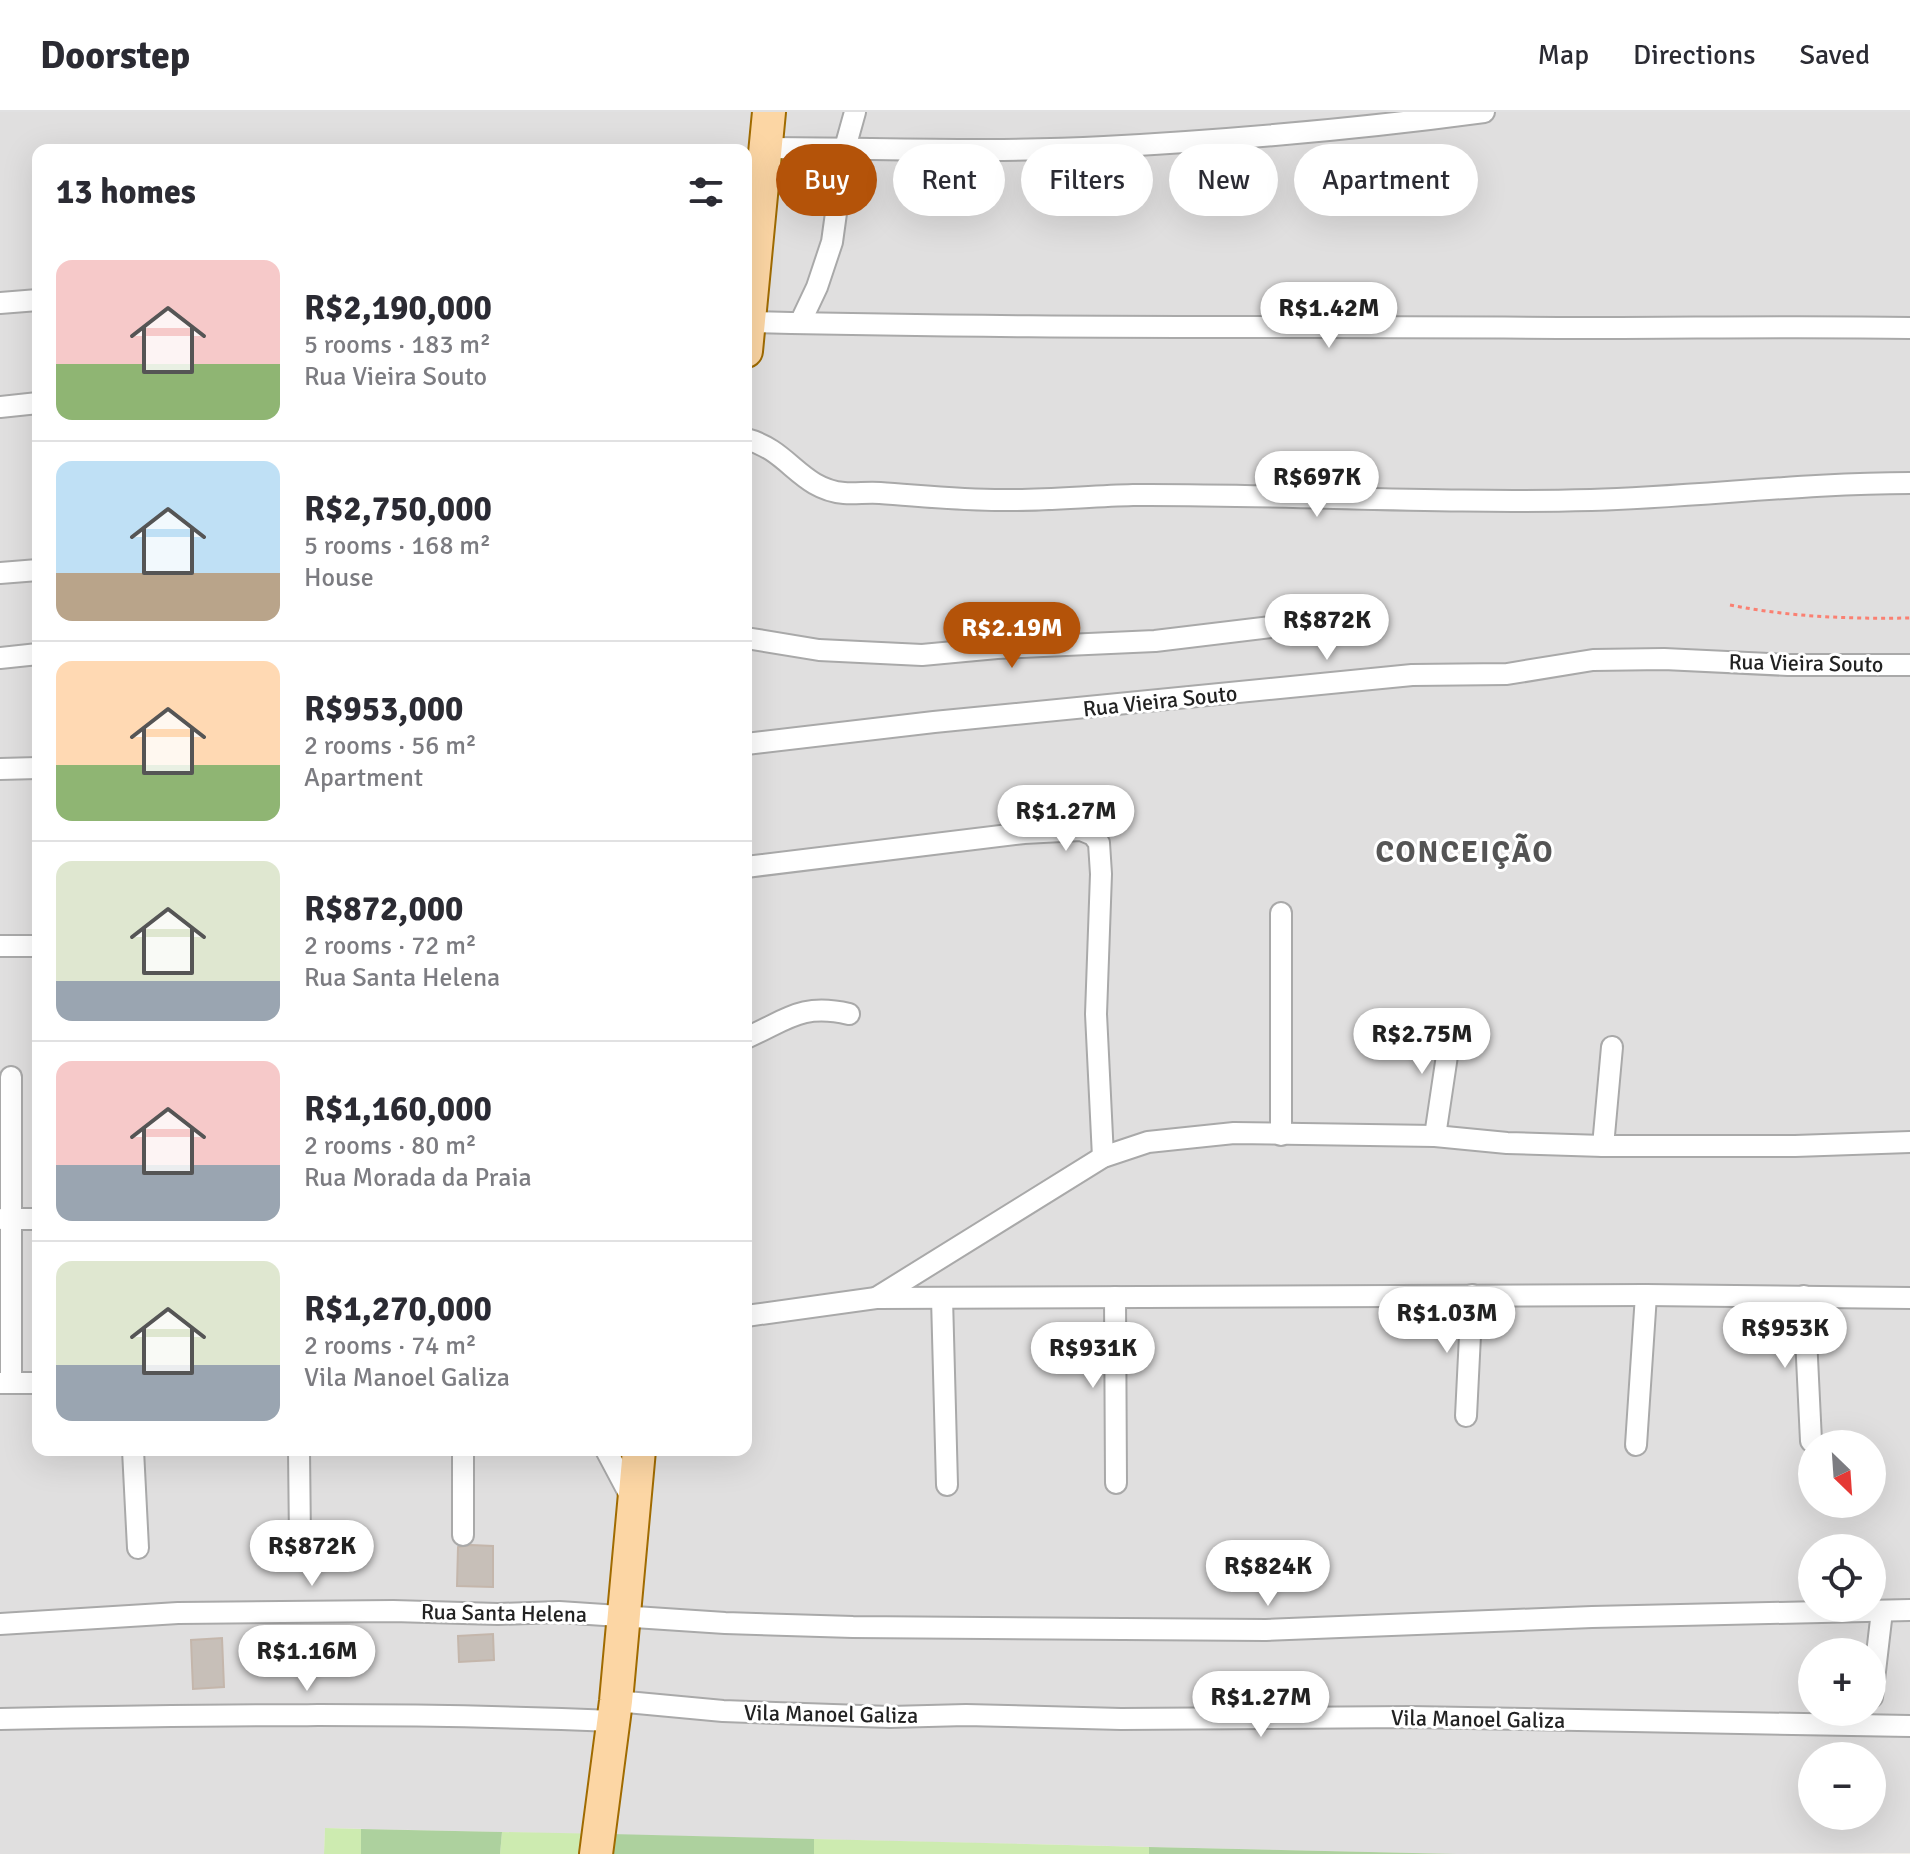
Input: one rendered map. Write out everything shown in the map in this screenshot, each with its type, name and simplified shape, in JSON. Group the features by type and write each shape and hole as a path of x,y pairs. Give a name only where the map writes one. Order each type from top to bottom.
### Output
{"main road":[{"path":"752,248 769,112"},
{"path":"596,1854 614,1711 639,1456"}],"street":[{"path":"846,144 855,112"},
{"path":"877,148 1103,147 1295,133 1484,112"},
{"path":"765,148 776,148"},
{"path":"800,323 817,287 832,242 836,216"},
{"path":"0,303 32,300"},
{"path":"752,339 800,323 1233,328 1779,325 1910,328"},
{"path":"0,407 32,404"},
{"path":"752,442 772,450 821,489 916,497 1009,500 1218,495 1387,500 1590,500 1910,483"},
{"path":"0,573 32,570"},
{"path":"752,639 819,650 922,655 997,648 1155,641 1279,626"},
{"path":"0,658 32,655"},
{"name":"Rua Vieira Souto","path":"752,743 934,722 1412,675 1507,674 1593,660 1910,665"},
{"path":"0,769 32,768"},
{"path":"752,866 1024,833 1081,830 1093,835 1099,843 1101,874 1096,1014 1103,1157"},
{"path":"1281,913 1281,1135"},
{"path":"0,946 32,946"},
{"path":"752,1035 801,1012 819,1009 849,1014"},
{"path":"1435,1136 1452,1022"},
{"path":"1603,1146 1612,1047"},
{"path":"11,1077 5,1382 32,1383"},
{"path":"876,1298 1103,1157 1122,1149 1162,1140 1234,1133 1435,1136 1507,1143 1603,1146 1910,1142"},
{"path":"6,1219 32,1219"},
{"path":"752,1315 876,1298 1472,1295 1910,1298"},
{"path":"1466,1416 1472,1295"},
{"path":"1636,1445 1646,1295"},
{"path":"1804,1296 1810,1430"},
{"path":"1115,1297 1116,1483"},
{"path":"942,1298 947,1485"},
{"path":"133,1456 138,1548"},
{"path":"299,1456 300,1540"},
{"path":"463,1456 463,1535"},
{"path":"609,1456 635,1505"},
{"name":"Rua Santa Helena","path":"0,1624 178,1613 315,1610 498,1614 559,1612 725,1623 853,1627 1266,1630 1592,1617 1798,1613"},
{"name":"Rua Santa Helena","path":"1886,1611 1910,1610"},
{"name":"Vila Manoel Galiza","path":"0,1719 321,1715 510,1717 614,1711 1121,1719 1798,1718"},
{"name":"Vila Manoel Galiza","path":"1886,1721 1910,1726"}],"path":[{"path":"1730,605 1767,612 1847,619 1910,618"}],"shaded area":[{"path":"0,112 1910,112 1910,1853 1457,1854 325,1828 324,1854 0,1854"}],"green space":[{"path":"325,1828 361,1829 361,1854 324,1854"},
{"path":"361,1829 502,1832 500,1854 361,1854"},
{"path":"502,1832 611,1834 610,1854 500,1854"},
{"path":"611,1834 814,1839 814,1854 610,1854"},
{"path":"814,1839 1149,1847 1149,1854 814,1854"},
{"path":"1149,1847 1457,1854 1149,1854"}],"building":[{"path":"493,1546 493,1587 457,1586 458,1547"},
{"path":"493,1634 494,1660 459,1662 458,1636"},
{"path":"222,1638 224,1687 193,1689 191,1640"}],"district":[{"name":"CONCEIÇÃO","path":"1465,852"}]}
